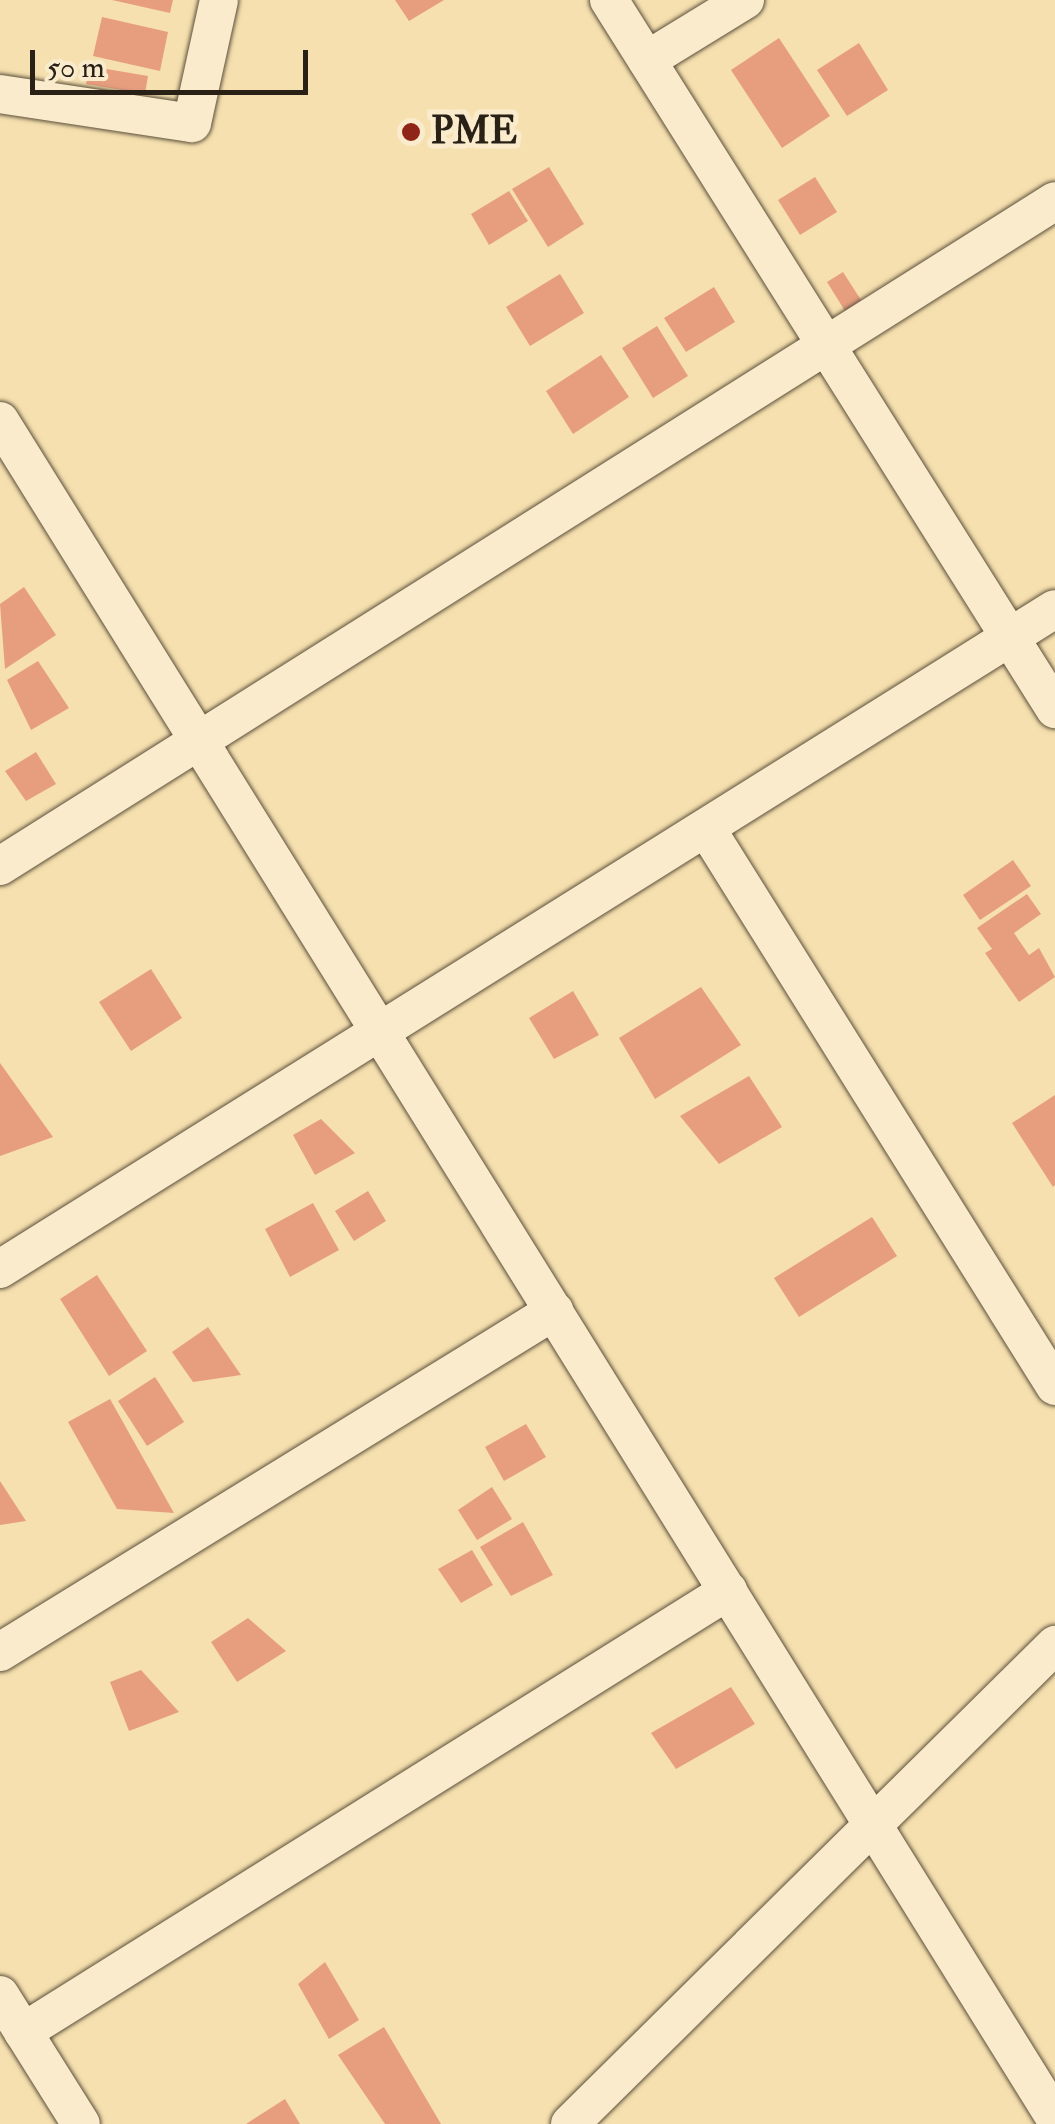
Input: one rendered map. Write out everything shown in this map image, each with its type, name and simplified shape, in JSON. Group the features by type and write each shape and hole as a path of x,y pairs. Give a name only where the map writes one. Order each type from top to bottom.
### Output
{"street":[{"path":"0,94 192,123 219,0"},
{"path":"609,0 1055,710"},
{"path":"647,60 745,0"},
{"path":"0,866 1055,201"},
{"path":"0,421 1055,2118"},
{"path":"0,1269 1055,610"},
{"path":"706,828 1055,1386"},
{"path":"0,1652 554,1311"},
{"path":"23,2032 728,1591"},
{"path":"570,2124 1055,1644"},
{"path":"0,1995 81,2124"}],"building":[{"path":"112,0 173,0 170,13"},
{"path":"395,0 444,0 409,21"},
{"path":"102,17 168,32 160,71 93,56"},
{"path":"779,38 830,116 782,148 731,70"},
{"path":"859,43 888,90 847,116 817,70"},
{"path":"89,66 148,76 145,94 86,84"},
{"path":"549,167 584,224 548,247 512,189"},
{"path":"815,177 837,212 800,235 778,200"},
{"path":"509,191 528,221 489,245 471,214"},
{"path":"843,272 861,300 845,311 827,282"},
{"path":"560,274 584,313 530,346 506,307"},
{"path":"714,287 735,322 686,352 664,318"},
{"path":"657,326 688,376 653,398 622,348"},
{"path":"601,355 629,397 573,434 546,391"},
{"path":"24,587 56,635 5,669 0,604"},
{"path":"38,661 69,708 31,730 7,680"},
{"path":"36,752 56,784 26,801 5,771"},
{"path":"1013,860 1031,886 980,920 963,895"},
{"path":"1027,894 1041,914 1014,933 1029,955 1039,948 1055,977 1019,1002 985,953 992,949 977,928"},
{"path":"151,969 182,1018 131,1051 99,1002"},
{"path":"701,987 741,1045 655,1099 619,1038"},
{"path":"573,991 599,1035 554,1059 529,1018"},
{"path":"0,1063 53,1137 0,1156"},
{"path":"749,1076 782,1127 719,1164 680,1116"},
{"path":"1055,1095 1055,1185 1053,1187 1012,1123"},
{"path":"321,1119 355,1153 315,1175 293,1135"},
{"path":"368,1191 386,1221 354,1241 335,1211"},
{"path":"313,1203 339,1250 290,1277 265,1229"},
{"path":"872,1217 897,1256 799,1317 774,1278"},
{"path":"97,1275 147,1351 109,1376 60,1299"},
{"path":"208,1327 241,1375 193,1382 172,1352"},
{"path":"155,1377 184,1422 147,1446 118,1401"},
{"path":"110,1399 174,1513 117,1509 68,1422"},
{"path":"526,1424 546,1457 504,1481 485,1447"},
{"path":"0,1481 26,1521 0,1525"},
{"path":"492,1487 512,1519 477,1540 458,1510"},
{"path":"523,1522 553,1575 511,1596 480,1547"},
{"path":"472,1550 493,1585 461,1603 438,1569"},
{"path":"248,1618 286,1651 237,1682 211,1642"},
{"path":"141,1670 179,1712 129,1731 110,1682"},
{"path":"731,1687 755,1724 676,1769 651,1733"},
{"path":"325,1962 359,2020 329,2039 298,1984"},
{"path":"384,2027 441,2124 385,2124 338,2055"},
{"path":"285,2099 300,2124 246,2124"}],"place":[{"name":"PME","path":"411,132"}]}
